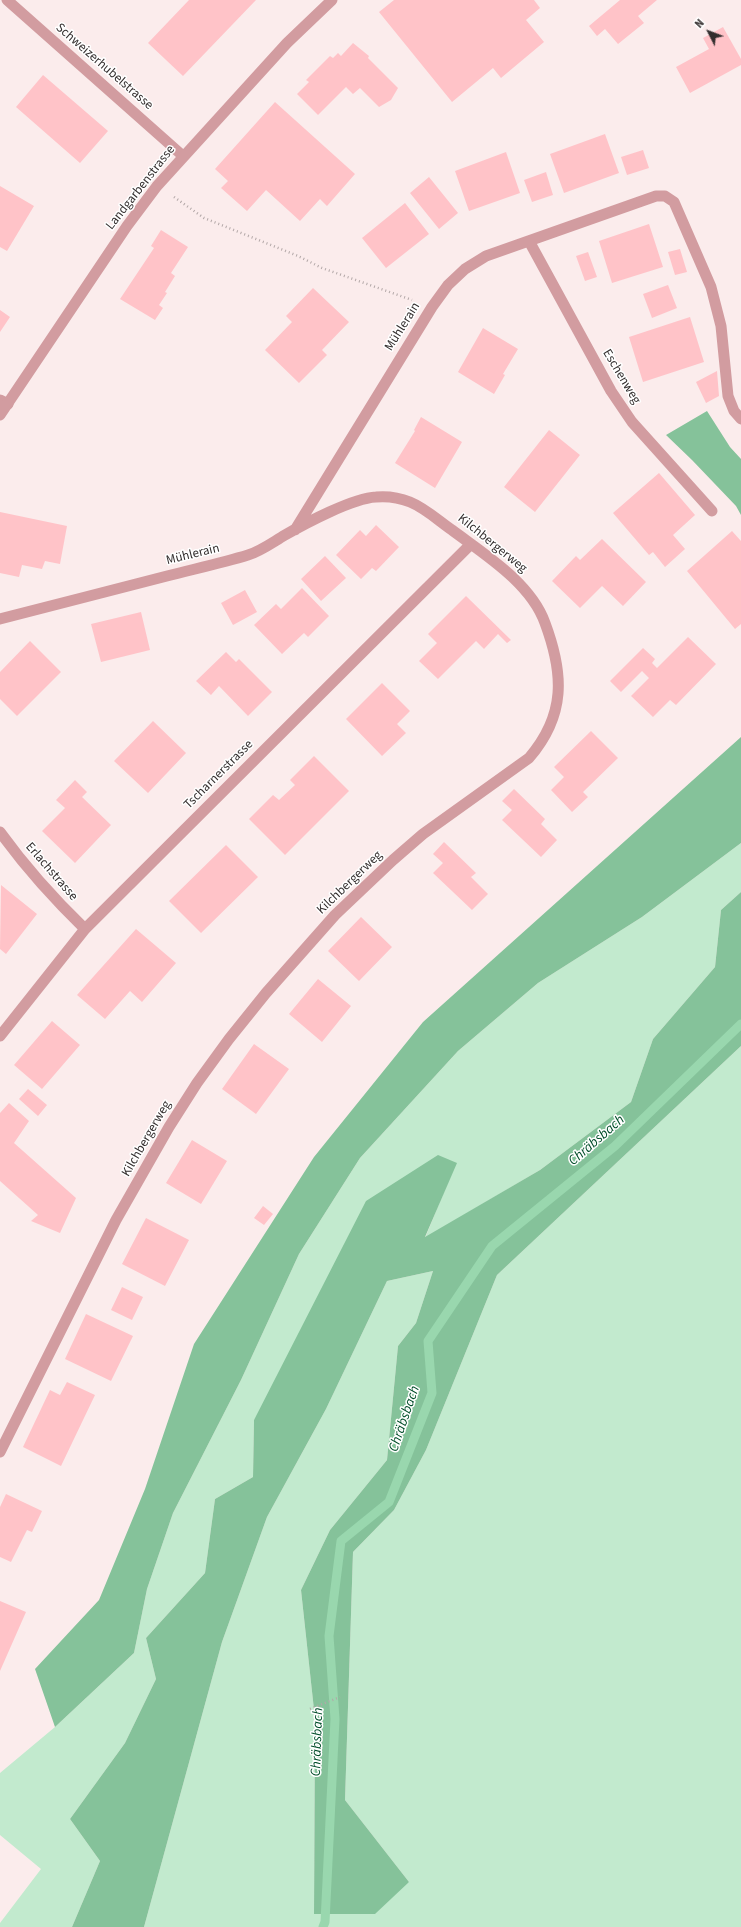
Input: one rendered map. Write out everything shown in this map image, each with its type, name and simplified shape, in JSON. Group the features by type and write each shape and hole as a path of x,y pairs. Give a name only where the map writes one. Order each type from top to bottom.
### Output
{"street":[{"name":"Schweizerhubelstrasse","path":"7,0 183,156"},
{"name":"Landgarbenstrasse","path":"0,416 4,402 127,226 157,186 287,43 332,0"},
{"name":"Mühlerain","path":"0,619 250,555 295,530 432,307 448,286 465,268 486,256 656,196 665,196 674,202 710,287 721,326 728,396 739,414"},
{"name":"Eschenweg","path":"529,241 611,390 632,422 712,511"},
{"name":"Kilchbergerweg","path":"0,1452 116,1220 169,1127 197,1083 229,1039 266,993 335,915 423,834 529,758 540,745 549,727 559,691 558,665 544,618 536,604 522,586 493,560 411,502 391,497 376,497 356,501 295,530"},
{"name":"Tscharnerstrasse","path":"0,1036 85,929 471,544"},
{"name":"Erlachstrasse","path":"0,832 25,866 59,904 85,929"}],"path":[{"path":"157,186 204,218 298,256 322,268 432,307"},
{"path":"310,1709 340,1696"}],"green space":[{"path":"707,411 730,447 741,459 741,515 736,506 666,435"},
{"path":"741,737 741,843 642,917 538,983 458,1051 360,1158 299,1254 241,1380 173,1513 147,1589 134,1653 55,1727 35,1669 99,1600 145,1489 194,1344 314,1157 423,1022"},
{"path":"741,843 741,892 721,910 715,967 653,1039 631,1102 540,1170 425,1238 456,1163 254,1420 253,1477 215,1499 205,1573 146,1638 156,1679 125,1743 70,1819 100,1861 72,1927 0,1927 0,1923 41,1869 0,1835 0,1773 55,1727 134,1653 147,1589 173,1513 241,1380 299,1254 360,1158 458,1051 538,983 642,917"},
{"path":"741,892 741,1046 497,1275 426,1450 394,1510 353,1552 345,1800 409,1882 375,1914 314,1914 315,1719 301,1590 330,1530 387,1460 398,1346 416,1323 433,1271 387,1281 326,1409 267,1517 222,1642 144,1927 72,1927 100,1861 70,1819 125,1743 156,1679 146,1638 205,1573 215,1499 253,1477 254,1420 366,1201 438,1155 457,1163 425,1237 540,1170 631,1102 653,1039 715,967 721,910"},
{"path":"741,1046 741,1927 144,1927 222,1642 267,1517 326,1409 387,1281 433,1271 416,1323 398,1346 387,1460 330,1530 301,1590 315,1719 314,1914 409,1882 345,1800 353,1552 394,1510 426,1450 497,1275"}],"building":[{"path":"189,0 256,0 183,76 148,43"},
{"path":"394,0 534,0 540,8 526,20 544,42 501,78 493,68 452,102 379,12"},
{"path":"620,0 657,0 638,16 644,23 618,44 605,29 597,36 589,26"},
{"path":"723,27 741,59 741,65 690,93 676,67 709,49 703,38"},
{"path":"353,43 369,56 368,58 398,88 391,100 379,107 360,88 353,94 346,87 318,115 297,94 309,82 306,80 330,56 333,58 338,53 341,56"},
{"path":"43,75 108,131 80,163 16,107"},
{"path":"275,102 355,174 327,206 320,199 300,221 266,190 247,211 221,188 228,181 215,169"},
{"path":"605,134 619,173 564,193 550,154"},
{"path":"643,150 649,168 627,175 621,157"},
{"path":"506,152 520,193 469,211 455,171"},
{"path":"546,172 553,195 532,202 524,180"},
{"path":"429,177 458,213 439,229 410,193"},
{"path":"0,186 34,206 7,251 0,247"},
{"path":"405,203 429,234 386,268 362,238"},
{"path":"649,224 663,267 612,283 599,241"},
{"path":"161,230 188,247 171,273 175,276 165,292 167,293 159,305 163,308 155,320 120,299 154,248 151,246"},
{"path":"680,249 687,272 675,275 668,252"},
{"path":"588,252 597,277 585,281 576,256"},
{"path":"668,285 677,308 652,318 643,294"},
{"path":"313,288 349,322 322,350 327,355 299,383 265,350 292,322 286,316"},
{"path":"0,310 10,317 0,332"},
{"path":"690,317 704,362 643,382 629,337"},
{"path":"483,328 518,349 503,374 505,375 494,394 458,372"},
{"path":"717,371 719,396 706,403 696,382"},
{"path":"421,417 462,442 435,488 395,463 415,431 414,430"},
{"path":"549,430 580,455 535,512 504,487"},
{"path":"659,473 695,515 673,535 685,549 665,567 653,552 649,555 613,513"},
{"path":"0,512 67,526 60,564 45,561 42,569 22,565 19,577 0,573"},
{"path":"376,525 399,547 376,571 372,568 361,579 336,555 360,530 366,536"},
{"path":"732,531 741,541 741,624 735,629 687,571"},
{"path":"602,539 646,582 623,606 602,586 580,608 552,581 576,556 580,560"},
{"path":"325,556 346,578 321,601 301,579"},
{"path":"302,588 329,616 308,637 304,633 282,654 254,625 276,604 281,609"},
{"path":"245,590 257,612 233,625 221,603"},
{"path":"466,596 511,640 507,643 498,634 484,649 476,641 438,679 419,661 437,643 428,634"},
{"path":"141,612 150,650 101,662 91,624"},
{"path":"688,637 716,664 676,705 670,700 653,717 631,696 649,678 642,671 621,692 610,681 643,648 655,659 652,663 657,668"},
{"path":"30,641 61,672 17,716 0,699 0,672"},
{"path":"226,652 236,662 239,659 272,692 248,716 219,686 211,695 196,681"},
{"path":"382,683 410,711 397,724 406,733 382,756 346,719"},
{"path":"153,721 186,753 148,793 114,761"},
{"path":"591,731 618,758 583,792 588,797 572,812 551,790 564,777 554,767"},
{"path":"314,756 349,791 285,855 249,819 273,795 279,800 295,785 290,780"},
{"path":"75,780 87,792 82,797 111,825 75,863 42,831 65,808 56,800"},
{"path":"514,789 545,819 541,824 557,840 541,857 502,820 512,810 502,801"},
{"path":"444,842 476,873 471,877 488,894 472,910 433,873 443,863 433,854"},
{"path":"226,845 258,877 201,933 169,901"},
{"path":"1,885 37,914 6,954 0,949"},
{"path":"361,917 392,947 359,981 328,951"},
{"path":"136,929 176,963 142,1002 130,991 105,1019 77,995"},
{"path":"318,979 351,1006 322,1042 289,1014"},
{"path":"52,1021 80,1045 42,1089 14,1065"},
{"path":"254,1044 289,1069 256,1114 222,1089"},
{"path":"28,1089 47,1105 38,1116 19,1099"},
{"path":"9,1103 29,1121 14,1143 76,1198 60,1233 31,1221 38,1215 0,1181 0,1113"},
{"path":"192,1140 227,1161 201,1204 166,1183"},
{"path":"263,1206 273,1214 264,1225 254,1218"},
{"path":"146,1218 189,1240 165,1286 122,1264"},
{"path":"122,1287 143,1297 132,1320 111,1310"},
{"path":"86,1314 133,1336 111,1381 65,1359"},
{"path":"67,1382 95,1395 61,1466 23,1447 50,1390 60,1395"},
{"path":"6,1494 42,1511 32,1532 27,1530 11,1562 0,1557 0,1507"},
{"path":"0,1601 26,1612 0,1671"}],"waterway":[{"name":"Chräbsbach","path":"323,1927 325,1922 335,1719 329,1636 341,1541 389,1502 432,1393 428,1341 492,1246 615,1146 741,1024"}]}
